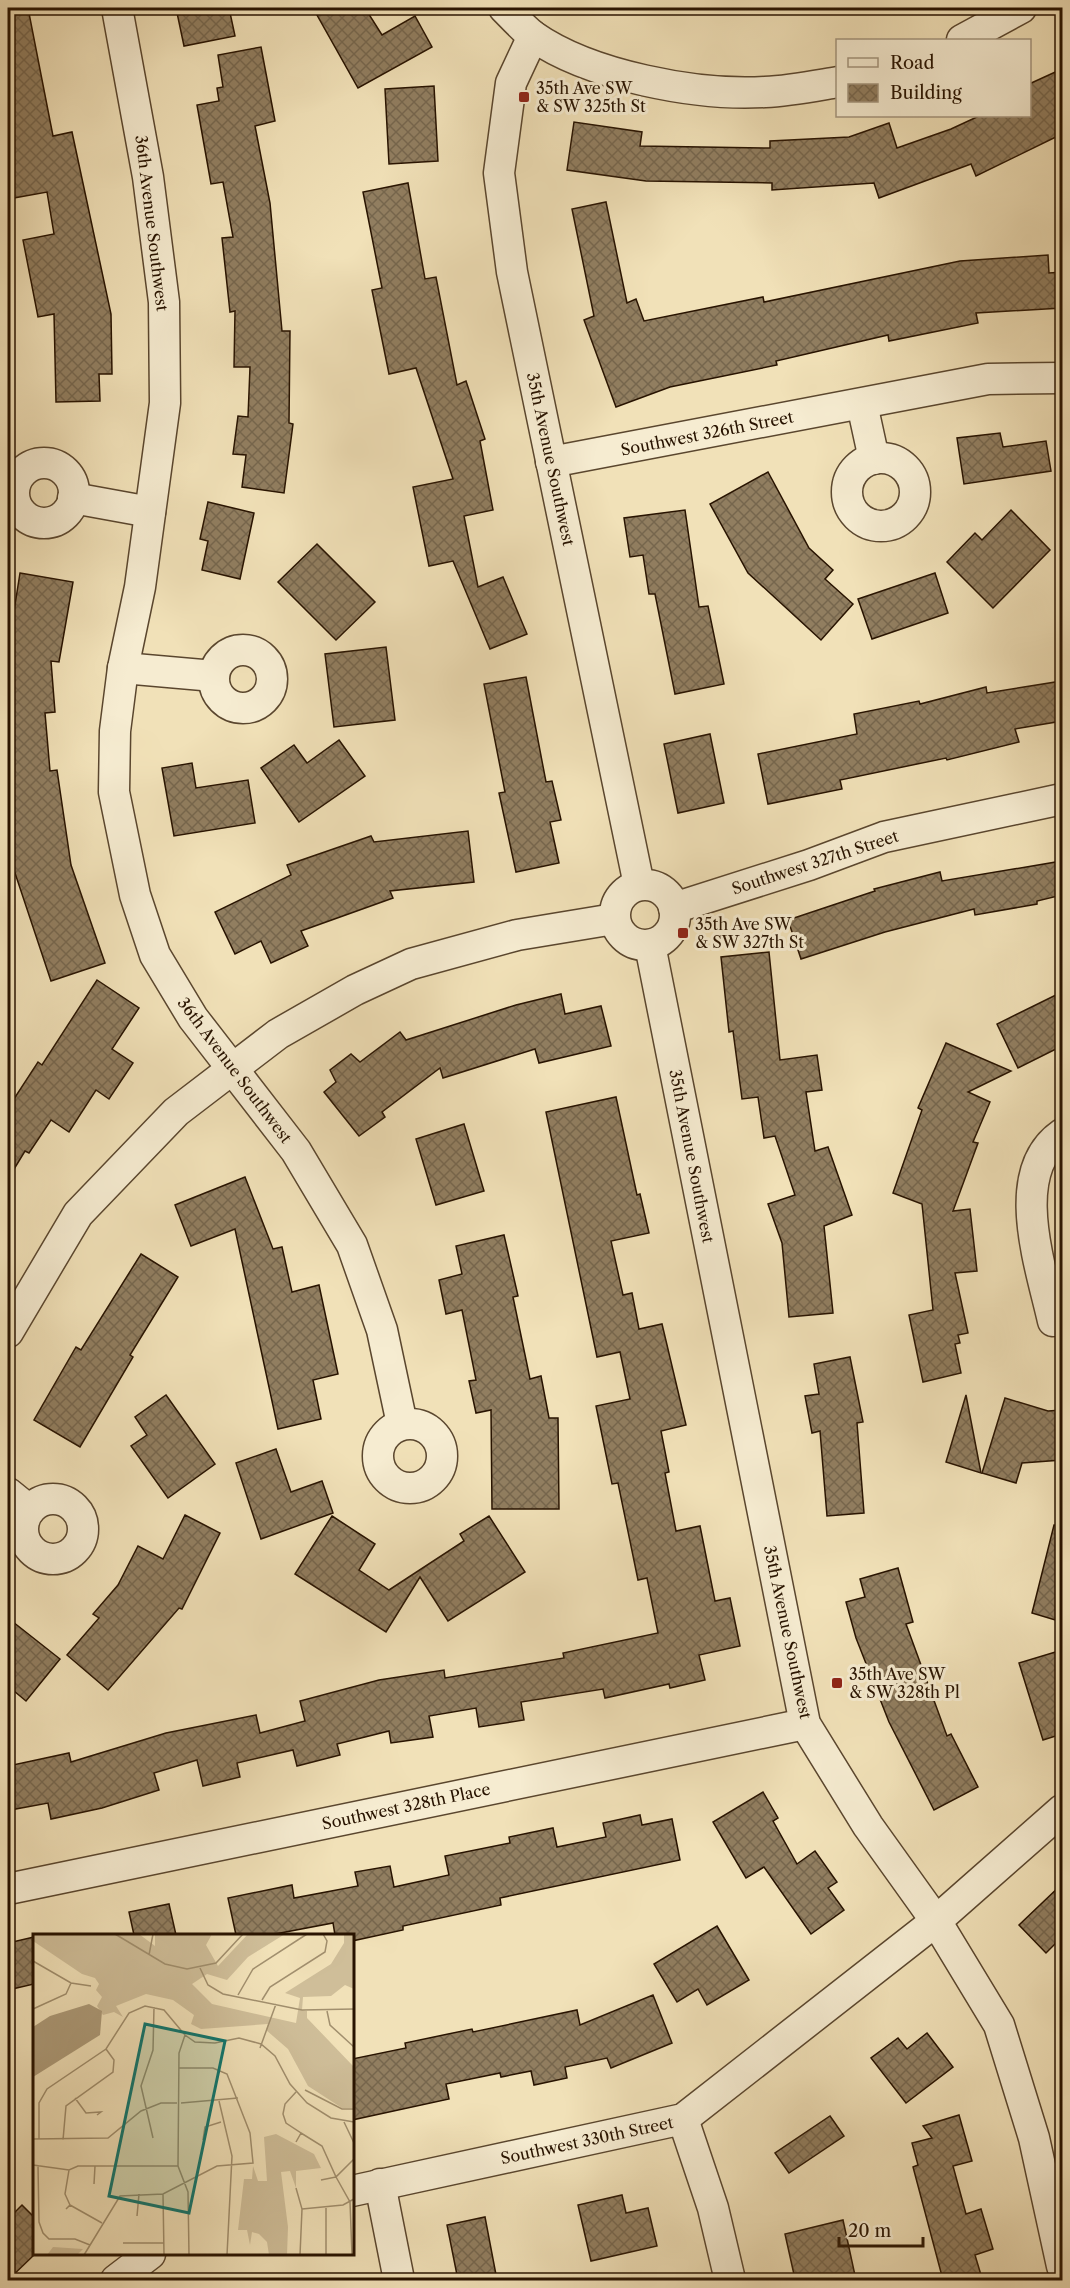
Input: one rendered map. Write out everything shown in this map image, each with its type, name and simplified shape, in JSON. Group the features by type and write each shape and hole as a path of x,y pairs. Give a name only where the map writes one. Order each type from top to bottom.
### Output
{"street":[{"name":"36th Avenue Southwest","path":"117,8 148,177 164,302 165,403 140,587 123,668 115,731 114,792 135,895 155,955 193,1018 296,1151 352,1245 382,1330 402,1424"},
{"path":"504,8 533,36 608,70 687,89 765,92 836,82"},
{"path":"964,39 1021,8"},
{"name":"35th Avenue Southwest","path":"533,36 511,82 499,173 512,272 639,885"},
{"name":"Southwest 326th Street","path":"551,462 988,379 1062,378"},
{"path":"862,404 874,459"},
{"path":"73,498 150,512"},
{"path":"123,668 214,676"},
{"name":"Southwest 327th Street","path":"674,908 809,865 884,837 1062,799"},
{"path":"639,885 657,887 665,892 674,908 675,918 667,935 650,945 640,945 622,936 614,919 618,901 630,888 639,885"},
{"path":"8,1332 78,1214 132,1155 176,1112 278,1034 355,990 411,964 518,935 614,919"},
{"name":"35th Avenue Southwest","path":"650,945 805,1724 868,1826 936,1921 999,2025 1034,2138 1062,2266"},
{"path":"1053,1321 1034,1229 1032,1198 1039,1159 1054,1140 1062,1134"},
{"name":"Southwest 328th Place","path":"8,1889 805,1724"},
{"name":"Southwest 330th Street","path":"366,2188 683,2119 936,1921 1062,1810"},
{"path":"683,2119 713,2208 730,2280"},
{"path":"366,2188 399,2280"},
{"path":"116,2280 147,2255"}],"building":[{"path":"8,8 28,8 53,136 72,132 111,314 112,374 99,374 100,401 56,402 54,314 38,317 23,240 54,234 47,192 8,199 8,42 11,41"},
{"path":"176,8 229,8 235,36 184,46"},
{"path":"330,8 365,8 382,35 415,16 432,47 358,88 317,15"},
{"path":"261,47 275,121 255,126 270,203 282,331 290,331 289,423 293,424 284,493 242,487 246,455 233,454 238,416 248,417 250,367 234,367 235,311 230,312 222,238 233,237 223,182 211,184 197,105 219,101 217,88 223,87 218,55"},
{"path":"1062,69 1062,134 976,176 971,164 879,198 874,183 772,190 772,183 646,181 567,170 574,122 642,132 640,146 770,148 770,141 849,137 889,123 897,148 951,129 977,117 1031,117 1031,83"},
{"path":"434,86 438,161 389,164 385,89"},
{"path":"408,183 425,279 436,277 457,385 466,381 485,439 480,441 493,510 464,516 478,587 503,577 527,634 490,649 453,561 429,566 413,487 453,479 416,368 389,374 372,290 382,288 363,192"},
{"path":"606,202 627,303 636,299 644,321 763,297 764,302 960,261 1048,255 1049,273 1062,272 1062,308 976,313 978,323 889,341 888,335 776,361 777,365 670,387 616,407 584,320 594,316 572,209"},
{"path":"1000,433 1003,447 1046,441 1051,471 964,484 957,438"},
{"path":"768,472 809,548 833,570 825,579 853,604 821,640 748,573 710,504"},
{"path":"208,502 254,513 240,579 202,570 208,541 200,539"},
{"path":"685,510 699,607 708,606 724,684 675,694 655,594 649,594 643,555 630,557 624,518"},
{"path":"1011,510 1050,550 993,608 947,562 975,533 982,540"},
{"path":"317,544 375,602 336,640 278,582"},
{"path":"20,573 73,582 59,662 51,661 55,712 45,713 50,771 57,770 71,865 105,963 51,981 15,873 8,874 8,649"},
{"path":"935,573 948,613 872,639 858,599"},
{"path":"386,647 395,720 334,727 325,654"},
{"path":"526,677 546,782 552,781 561,820 550,822 559,863 516,872 499,793 505,792 484,684"},
{"path":"1062,681 1062,721 1015,729 1019,742 947,760 946,758 840,780 842,789 768,804 758,754 857,734 854,714 919,701 920,704 986,687 987,693"},
{"path":"710,734 724,803 678,813 664,744"},
{"path":"339,740 365,776 299,822 261,768 294,745 307,763"},
{"path":"192,763 196,788 248,780 255,823 174,836 162,768"},
{"path":"468,831 474,882 390,891 393,898 301,931 308,946 271,963 261,941 235,954 215,912 291,875 287,865 371,836 374,842"},
{"path":"1062,861 1062,895 1037,901 1037,904 975,915 974,909 885,932 801,959 788,920 875,891 874,889 940,872 942,881"},
{"path":"769,952 780,1060 817,1055 822,1090 806,1092 815,1151 828,1147 852,1215 824,1226 833,1313 789,1317 782,1243 768,1204 795,1195 775,1136 764,1138 758,1097 742,1099 733,1031 729,1032 721,957"},
{"path":"97,980 139,1008 112,1049 133,1063 109,1099 96,1090 69,1132 51,1120 29,1153 25,1151 8,1179 8,1108 38,1062 42,1065"},
{"path":"1062,992 1062,1046 1018,1068 997,1024"},
{"path":"561,994 565,1014 601,1006 611,1046 539,1063 535,1049 443,1078 440,1068 382,1112 385,1117 359,1136 324,1092 336,1082 330,1070 351,1054 360,1062 400,1032 406,1040 516,1005"},
{"path":"946,1043 1011,1071 968,1092 990,1102 973,1142 978,1143 953,1211 970,1209 977,1271 955,1273 968,1333 958,1335 960,1343 955,1344 961,1373 923,1382 909,1315 933,1310 922,1204 893,1193 922,1110 918,1108"},
{"path":"616,1097 637,1195 640,1194 649,1233 611,1241 623,1295 632,1293 639,1329 662,1324 686,1425 661,1431 669,1472 665,1473 676,1531 700,1526 715,1601 730,1598 740,1646 699,1655 705,1680 670,1688 669,1684 605,1698 603,1689 521,1702 524,1720 479,1727 476,1708 429,1716 433,1737 391,1743 389,1731 337,1744 340,1755 297,1766 293,1750 237,1763 240,1777 203,1786 197,1760 154,1773 159,1790 102,1808 51,1819 48,1803 10,1810 8,1766 69,1753 71,1762 166,1733 256,1715 260,1733 305,1721 300,1701 379,1680 444,1670 445,1678 564,1658 563,1653 658,1633 647,1578 638,1580 618,1483 612,1484 596,1406 630,1399 620,1352 597,1357 546,1112"},
{"path":"464,1124 484,1191 436,1205 416,1139"},
{"path":"245,1177 273,1249 282,1247 292,1292 319,1285 338,1374 313,1380 321,1419 278,1429 235,1229 191,1246 175,1205"},
{"path":"504,1235 518,1296 513,1297 530,1379 541,1376 549,1418 558,1418 559,1509 492,1509 491,1410 476,1413 469,1381 476,1380 462,1310 446,1314 439,1280 462,1274 456,1246"},
{"path":"141,1254 178,1277 130,1355 133,1357 80,1447 34,1420 76,1347 81,1350"},
{"path":"850,1357 863,1422 857,1423 864,1513 827,1516 820,1431 812,1433 805,1396 819,1394 814,1364"},
{"path":"166,1395 215,1464 168,1498 131,1446 147,1435 135,1417"},
{"path":"966,1395 981,1473 946,1462"},
{"path":"1005,1398 1048,1411 1062,1410 1062,1460 1022,1463 1016,1483 982,1473"},
{"path":"276,1449 291,1492 322,1481 333,1513 261,1539 236,1463"},
{"path":"185,1515 220,1533 182,1609 179,1608 108,1690 67,1655 99,1618 93,1614 118,1585 138,1546 163,1559"},
{"path":"332,1516 375,1544 359,1570 389,1590 464,1541 460,1534 489,1516 525,1572 448,1621 420,1577 386,1632 295,1574"},
{"path":"1054,1525 1062,1526 1062,1622 1032,1613"},
{"path":"898,1568 913,1622 906,1624 947,1736 951,1734 978,1787 934,1810 889,1722 856,1638 846,1602 865,1597 860,1579"},
{"path":"8,1618 60,1659 26,1701 8,1686"},
{"path":"1062,1650 1062,1734 1043,1740 1019,1663"},
{"path":"763,1792 778,1818 773,1821 797,1864 815,1851 837,1882 828,1888 844,1910 811,1934 764,1867 746,1878 713,1822"},
{"path":"640,1815 642,1825 672,1819 680,1860 500,1898 501,1905 403,1926 403,1930 354,1941 354,1934 335,1934 333,1923 275,1934 236,1934 228,1898 292,1885 294,1898 358,1886 355,1872 390,1866 394,1887 449,1875 445,1856 510,1843 509,1837 553,1828 557,1847 606,1837 603,1823"},
{"path":"1062,1884 1062,1937 1046,1953 1019,1925"},
{"path":"169,1904 176,1934 134,1934 129,1912"},
{"path":"717,1926 749,1980 707,2005 698,1989 677,2002 654,1964"},
{"path":"33,1937 33,1984 8,1990 8,1943"},
{"path":"653,1995 672,2043 611,2068 607,2058 565,2067 567,2078 534,2085 531,2071 501,2077 500,2073 446,2084 449,2099 354,2120 354,2059 406,2048 405,2043 472,2029 473,2032 577,2010 580,2025"},
{"path":"927,2033 953,2067 906,2103 871,2058 898,2038 907,2049"},
{"path":"959,2115 972,2161 953,2166 966,2214 981,2209 993,2249 975,2255 981,2275 961,2280 943,2280 913,2167 918,2165 912,2143 932,2138 923,2126"},
{"path":"830,2116 844,2136 789,2173 775,2153"},
{"path":"622,2195 626,2213 648,2208 657,2246 591,2261 578,2205"},
{"path":"22,2205 33,2216 34,2255 8,2280 8,2219"},
{"path":"485,2217 497,2280 458,2280 447,2225"},
{"path":"843,2220 856,2280 816,2280 815,2274 795,2279 785,2234"}],"place":[{"name":"35th Ave SW & SW 325th St","path":"524,97"},
{"name":"35th Ave SW & SW 327th St","path":"683,933"},
{"name":"35th Ave SW & SW 328th Pl","path":"837,1683"}]}
